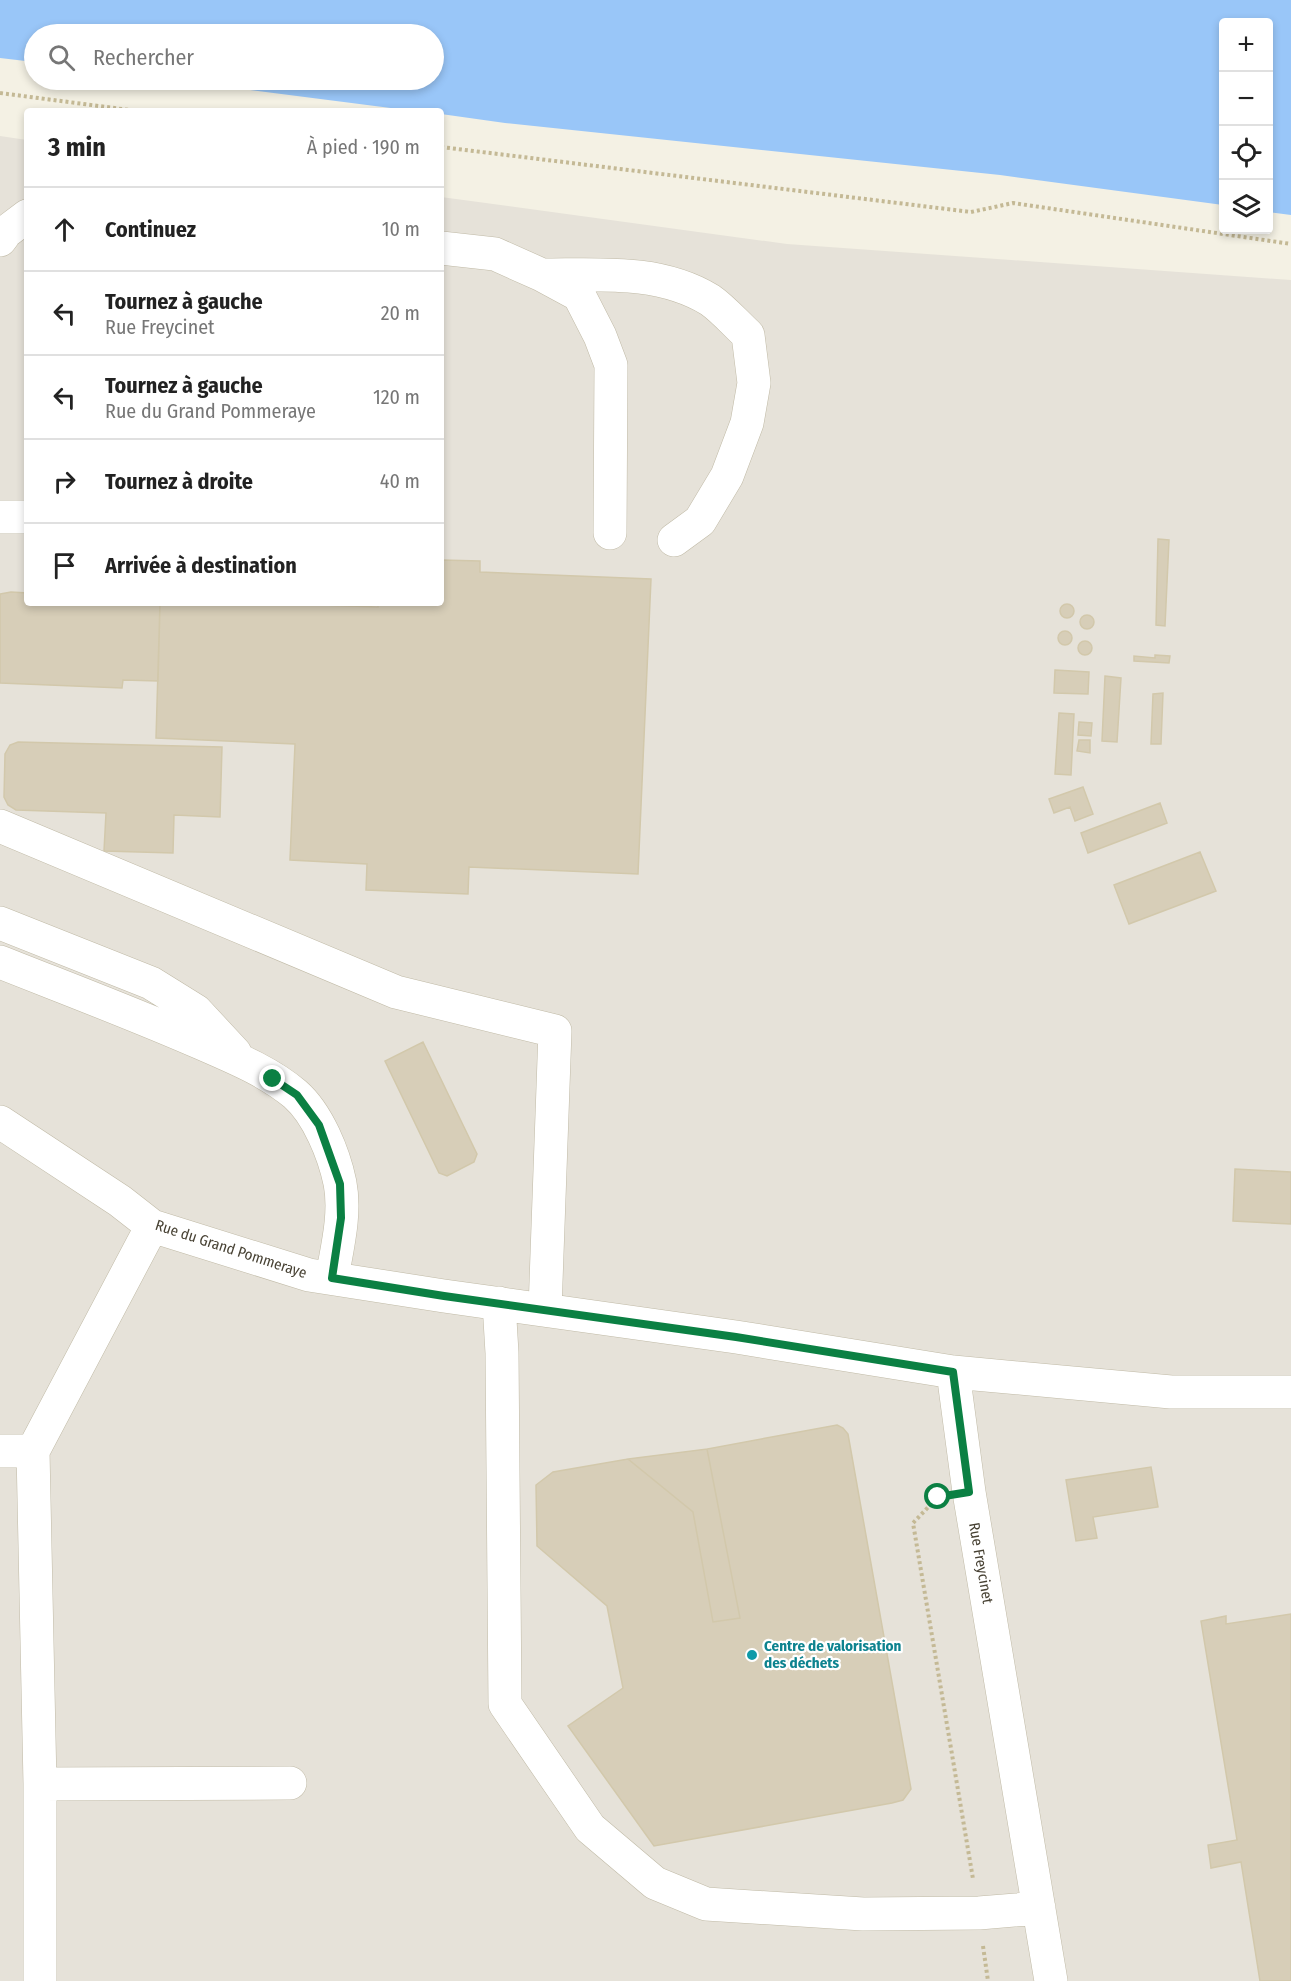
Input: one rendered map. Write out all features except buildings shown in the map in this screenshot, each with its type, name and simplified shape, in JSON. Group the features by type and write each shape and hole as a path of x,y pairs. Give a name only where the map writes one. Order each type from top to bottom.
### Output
{"street":[{"path":"0,240 6,232 24,218"},
{"path":"444,248 495,254 579,295 600,336 611,365 610,533"},
{"path":"542,275 613,274 666,281 710,300 748,334 754,383 747,423 727,476 700,521 674,540"},
{"path":"0,517 24,517"},
{"path":"0,826 396,992 555,1031 545,1310"},
{"path":"0,923 151,983 196,1011 245,1063"},
{"path":"0,962 185,1036 245,1063 297,1095 319,1125 340,1184 341,1218 332,1278"},
{"name":"Rue du Grand Pommeraye","path":"0,1122 120,1201 152,1226 309,1275 736,1337 953,1372"},
{"path":"40,1981 33,1451 152,1226"},
{"path":"499,1303 502,1353 505,1704 590,1828 654,1883 706,1904 863,1914 979,1913 1039,1908"},
{"path":"953,1372 1171,1392 1291,1392"},
{"name":"Rue Freycinet","path":"953,1372 969,1492 1052,1981"},
{"path":"0,1451 33,1451"},
{"path":"39,1784 290,1783"}],"path":[{"path":"0,93 114,108"},
{"path":"444,147 972,212 1013,203 1291,244"},
{"path":"969,1492 938,1497 913,1523 979,1913 988,1981"}],"shaded area":[{"path":"0,136 24,140 24,606 444,606 444,197 787,244 1291,280 1291,1981 0,1981"}],"water":[{"path":"0,0 1291,0 1291,215 1273,213 1273,18 1219,18 1219,204 1000,175 505,123 444,114 444,108 391,108 250,90 444,90 444,24 24,24 24,61 0,58"}],"place":[{"name":"Centre de valorisation des déchets","path":"752,1655"}],"route":[{"path":"273,1079 297,1095 319,1125 340,1184 341,1218 332,1278 736,1337 953,1372 969,1492 938,1497"}]}
